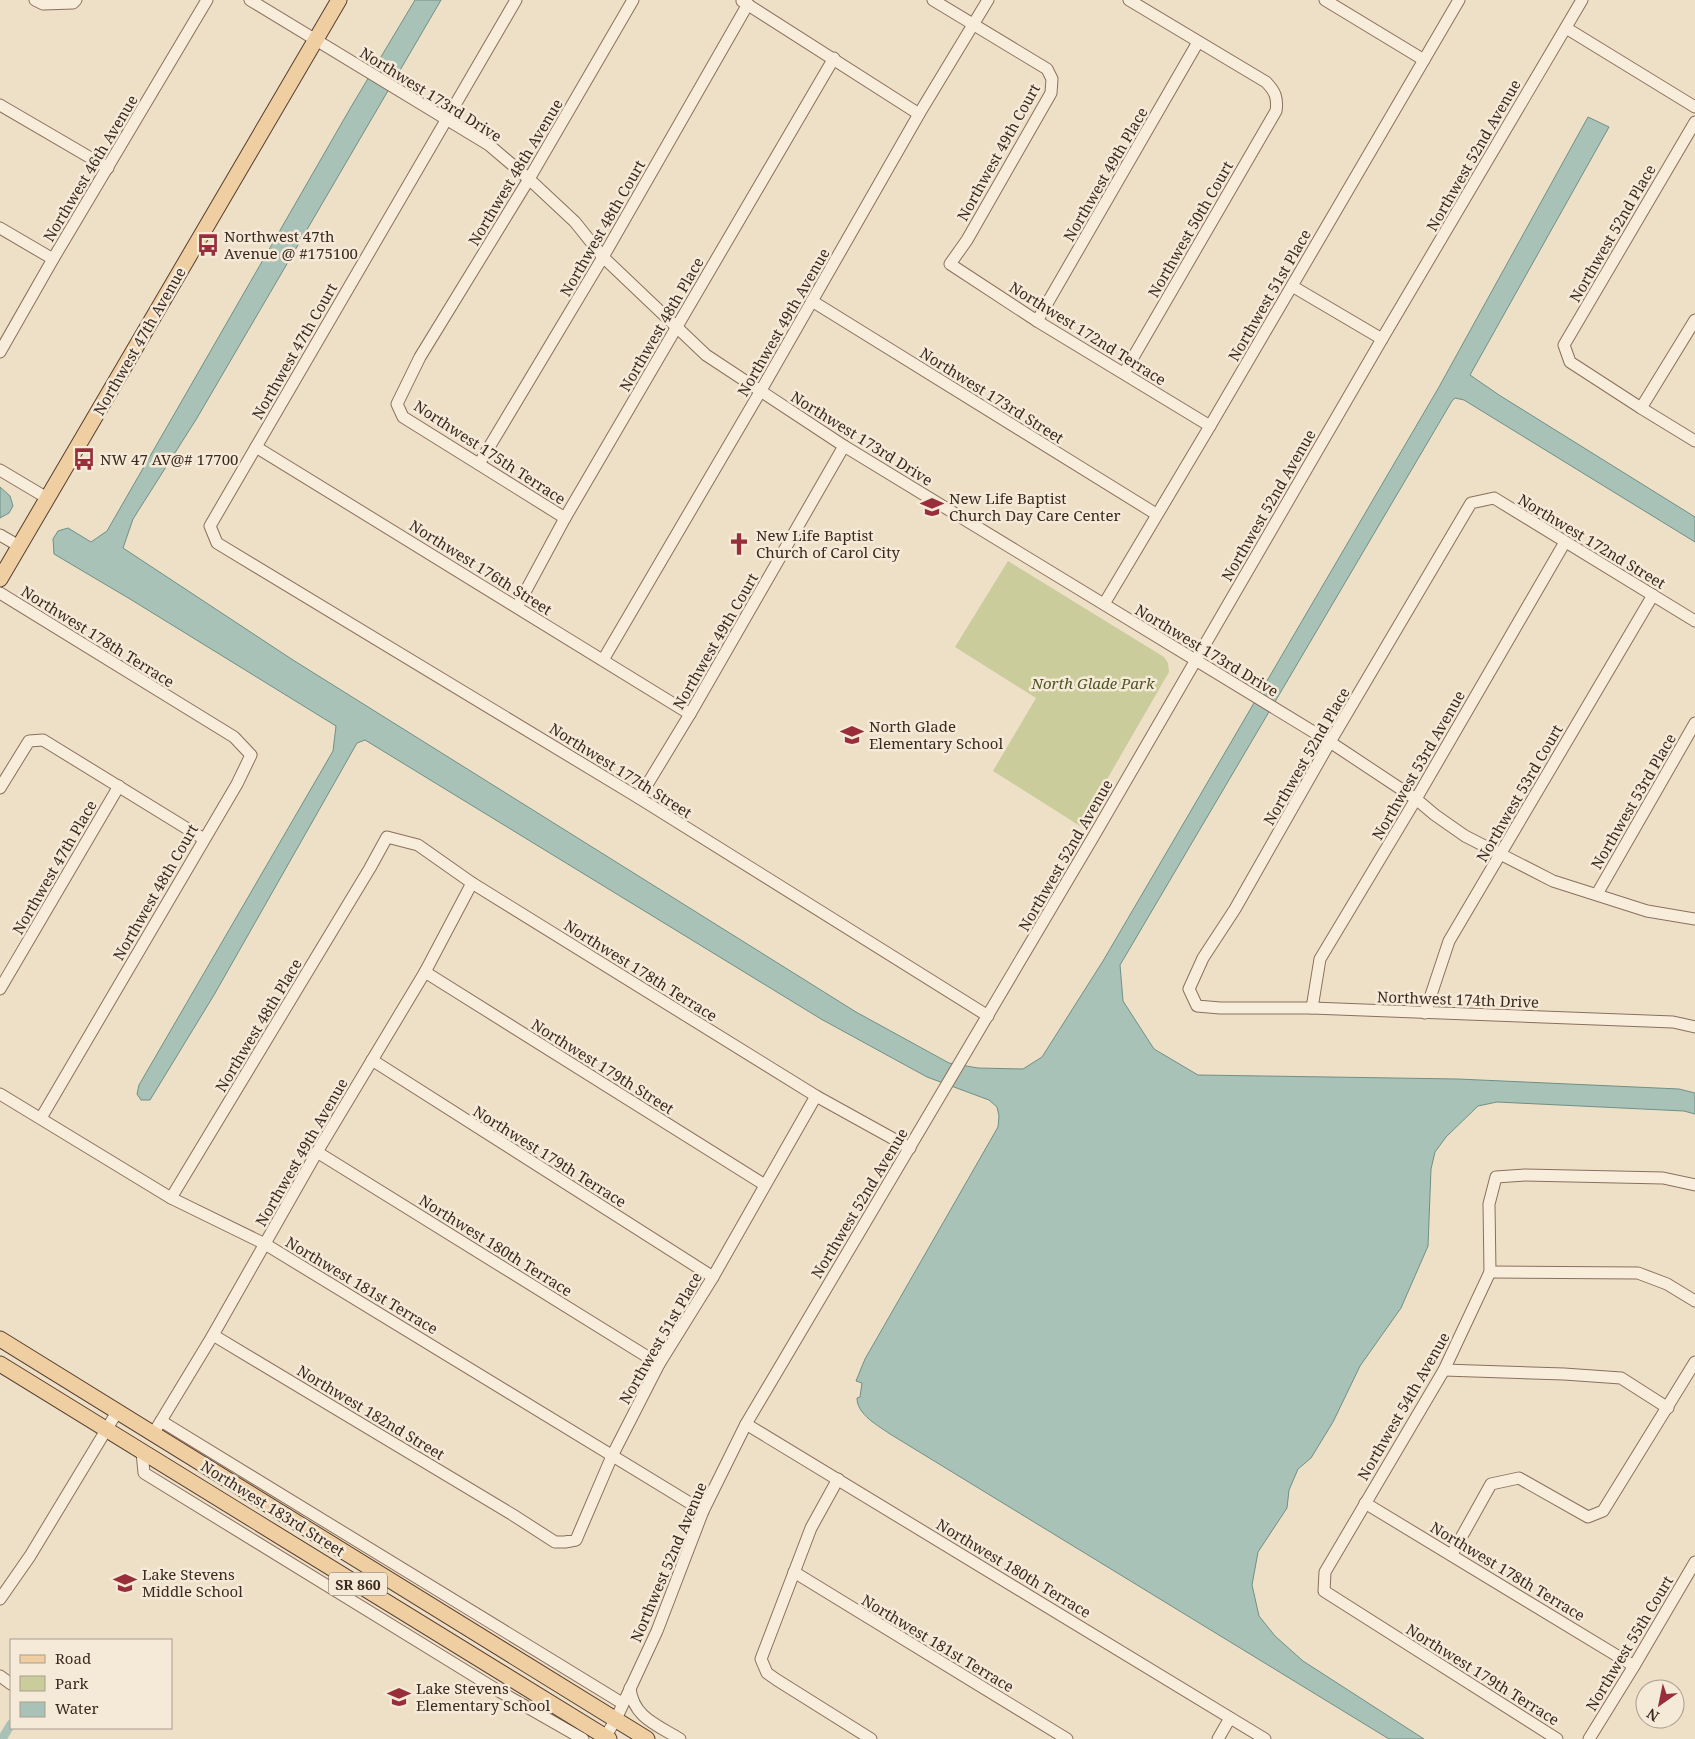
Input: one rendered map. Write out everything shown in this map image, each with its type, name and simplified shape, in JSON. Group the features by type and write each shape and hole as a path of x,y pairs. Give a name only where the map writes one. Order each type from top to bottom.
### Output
{"main road":[{"name":"Northwest 47th Avenue","path":"0,579 339,0"},
{"name":"Northwest 183rd Street","path":"0,1339 117,1412 157,1428 419,1598 647,1739"},
{"name":"Northwest 183rd Street","path":"0,1364 606,1738"},
{"path":"382,1599 390,1595 419,1598"}],"street":[{"path":"35,0 42,4 73,3 76,0"},
{"name":"Northwest 46th Avenue","path":"0,352 207,0"},
{"name":"Northwest 173rd Drive","path":"250,0 489,145 530,179 575,222 603,257 676,329 706,355 844,446 1330,742 1416,799 1465,836 1553,881 1648,911 1695,919"},
{"name":"Northwest 47th Court","path":"236,554 217,543 210,526 445,119 516,0"},
{"name":"Northwest 48th Avenue","path":"420,358 530,179 633,0"},
{"name":"Northwest 49th Court","path":"933,0 1032,58 1047,68 1052,79 1051,93 967,240 950,264"},
{"name":"Northwest 49th Avenue","path":"603,660 760,392 919,114 988,0"},
{"path":"1129,0 1198,42"},
{"path":"1325,0 1424,60"},
{"name":"Northwest 51st Place","path":"1104,604 1459,0"},
{"name":"Northwest 52nd Avenue","path":"606,1738 657,1631 703,1511 746,1424 988,1016 1382,339 1582,0"},
{"path":"744,2 919,114"},
{"name":"Northwest 48th Court","path":"479,464 603,257 744,2"},
{"path":"1566,28 1695,107"},
{"name":"Northwest 50th Court","path":"1124,373 1276,111 1278,99 1274,90 1266,82 1198,42"},
{"name":"Northwest 49th Place","path":"1037,320 1198,42"},
{"name":"Northwest 48th Place","path":"517,607 565,518 834,58"},
{"path":"0,105 108,168"},
{"name":"Northwest 52nd Place","path":"1641,408 1570,362 1564,345 1695,122"},
{"path":"0,228 53,259"},
{"name":"Northwest 172nd Terrace","path":"950,264 1037,320 1210,426"},
{"path":"1292,286 1382,339"},
{"name":"Northwest 173rd Street","path":"812,301 1156,514"},
{"path":"1695,320 1641,408 1695,440"},
{"name":"Northwest 175th Terrace","path":"420,358 397,404 403,416 565,518"},
{"name":"Northwest 49th Court","path":"639,798 690,714 844,446"},
{"name":"Northwest 176th Street","path":"256,447 690,714"},
{"path":"0,470 47,498"},
{"name":"Northwest 172nd Street","path":"1471,503 1494,498 1695,621"},
{"name":"Northwest 52nd Place","path":"1220,1008 1197,1006 1189,989 1203,958 1235,909 1330,742 1471,503"},
{"path":"0,535 19,546"},
{"name":"Northwest 53rd Avenue","path":"1312,1008 1320,958 1416,799 1565,542"},
{"name":"Northwest 177th Street","path":"236,554 639,798 988,1016"},
{"name":"Northwest 178th Terrace","path":"0,593 181,705"},
{"name":"Northwest 53rd Court","path":"1425,1013 1449,941 1652,595"},
{"name":"Northwest 48th Court","path":"41,1118 237,784 251,755 234,737 181,705"},
{"name":"Northwest 53rd Place","path":"1596,894 1695,723"},
{"path":"0,788 29,742 44,740 204,839"},
{"name":"Northwest 47th Place","path":"0,989 119,786"},
{"name":"Northwest 178th Terrace","path":"370,868 387,837 418,845 472,883 816,1096 910,1148"},
{"name":"Northwest 48th Place","path":"171,1198 370,868"},
{"name":"Northwest 49th Avenue","path":"157,1428 213,1335 317,1152 425,972 472,883"},
{"name":"Northwest 179th Street","path":"425,972 765,1185"},
{"name":"Northwest 174th Drive","path":"1220,1008 1312,1008 1673,1022 1695,1027"},
{"name":"Northwest 179th Terrace","path":"372,1060 713,1277"},
{"name":"Northwest 181st Terrace","path":"0,1094 171,1198 265,1244 703,1511"},
{"name":"Northwest 51st Place","path":"514,1515 555,1542 576,1540 612,1456 659,1364 713,1277 816,1096"},
{"name":"Northwest 180th Terrace","path":"317,1152 659,1364"},
{"name":"Northwest 54th Avenue","path":"1393,1635 1324,1591 1325,1572 1444,1370 1490,1272 1490,1204 1496,1177 1525,1175 1663,1178 1695,1185"},
{"path":"1490,1272 1638,1273 1667,1284 1695,1301"},
{"name":"Northwest 182nd Street","path":"213,1335 514,1515"},
{"path":"1452,1554 1491,1484 1519,1478 1588,1517 1603,1511 1695,1362"},
{"path":"1444,1370 1621,1378 1668,1408"},
{"path":"0,1599 30,1556 117,1412"},
{"name":"Northwest 180th Terrace","path":"746,1424 1265,1739"},
{"path":"157,1428 622,1703"},
{"path":"142,1452 144,1473 496,1690 583,1739"},
{"path":"838,1479 811,1528 761,1659 767,1673 870,1739"},
{"name":"Northwest 178th Terrace","path":"1365,1502 1634,1666"},
{"name":"Northwest 55th Court","path":"1588,1739 1634,1666 1695,1562"},
{"name":"Northwest 181st Terrace","path":"794,1572 1067,1739"},
{"path":"370,1612 382,1599"},
{"name":"Northwest 179th Terrace","path":"1393,1635 1558,1739"},
{"path":"630,1687 631,1699 635,1708 642,1716 680,1739"},
{"path":"1218,1739 1230,1718"}],"green space":[{"name":"North Glade Park","path":"1008,561 1164,657 1168,663 1169,672 1080,826 993,771 1036,698 955,647"}],"water":[{"path":"415,0 441,0 197,418 133,519 123,548 293,660 856,1012 949,1063 978,1068 1023,1069 1042,1057 1103,961 1439,387 1588,117 1609,127 1470,375 1695,517 1695,542 1464,400 1455,398 1120,965 1123,1001 1154,1049 1198,1075 1458,1079 1679,1089 1695,1093 1695,1114 1684,1111 1497,1102 1478,1106 1446,1137 1435,1152 1431,1169 1428,1246 1401,1308 1360,1366 1333,1422 1311,1458 1298,1469 1289,1490 1287,1508 1258,1552 1252,1585 1259,1616 1275,1636 1303,1661 1424,1739 1389,1739 890,1434 869,1419 861,1410 857,1398 860,1397 862,1383 856,1381 865,1359 998,1127 999,1116 997,1107 989,1100 927,1077 821,1019 365,740 357,743 214,995 150,1100 141,1100 137,1094 139,1085 333,751 336,726 54,554 53,539 58,531 68,528 91,542 107,531 351,107"},
{"path":"0,487 10,496 13,506 9,513 0,518"}],"waterway":[{"path":"2,1739 10,1726"}],"place":[{"name":"Northwest 47th Avenue @ #175100","path":"208,245"},
{"name":"NW 47 AV@# 17700","path":"84,459"},
{"name":"New Life Baptist Church Day Care Center","path":"932,507"},
{"name":"New Life Baptist Church of Carol City","path":"739,544"},
{"name":"North Glade Elementary School","path":"852,735"},
{"name":"Lake Stevens Middle School","path":"125,1583"},
{"name":"Lake Stevens Elementary School","path":"399,1697"}]}
